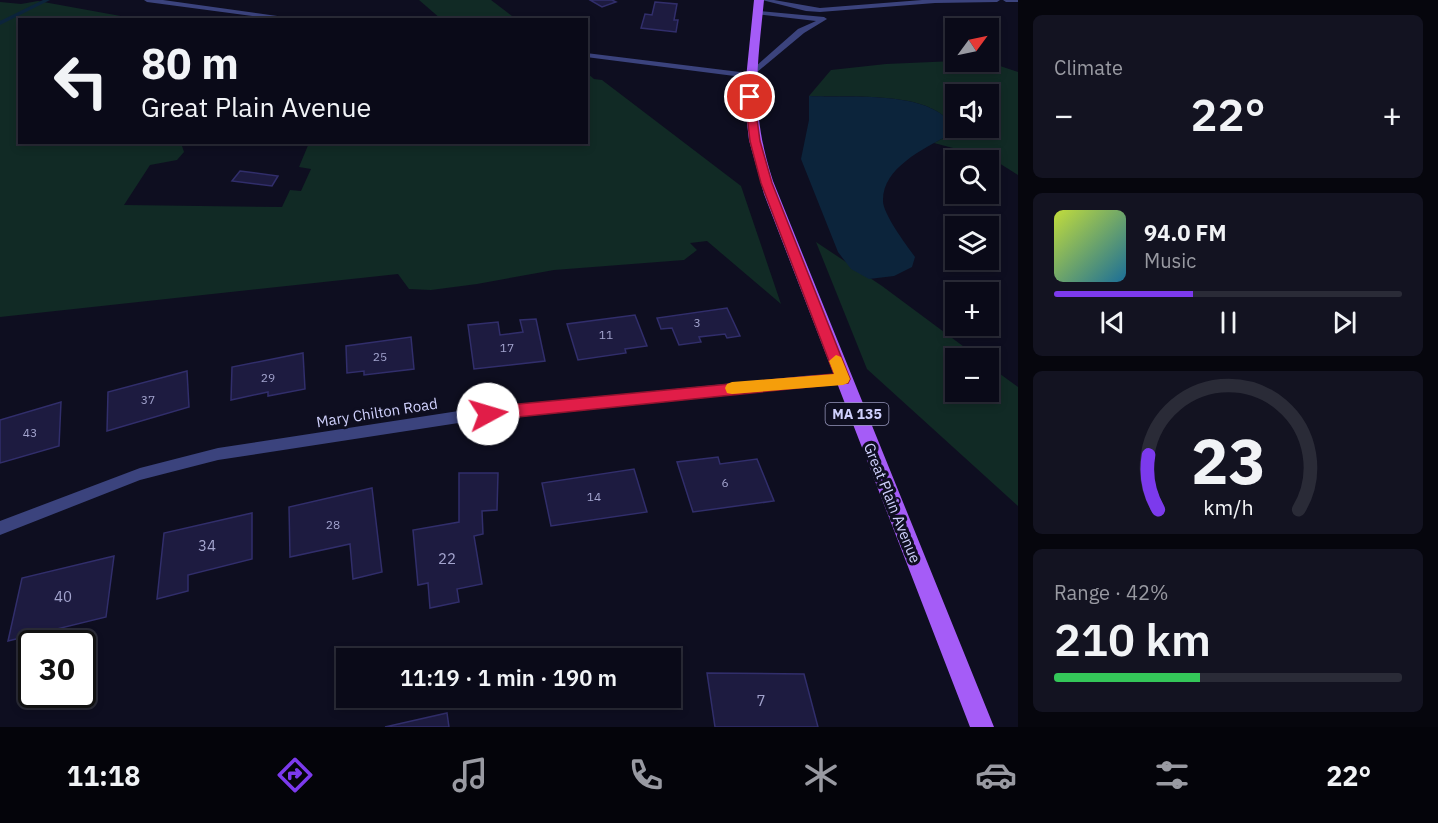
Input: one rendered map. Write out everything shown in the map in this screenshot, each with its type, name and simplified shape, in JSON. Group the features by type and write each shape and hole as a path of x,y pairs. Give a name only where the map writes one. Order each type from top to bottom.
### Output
{"main road":[{"name":"Great Plain Avenue","path":"759,0 750,76 752,122 763,172 982,727"}],"street":[{"path":"147,0 287,18"},
{"path":"765,0 806,9 845,9 935,0 997,0"},
{"path":"1006,0 1018,0"},
{"path":"588,56 750,76 801,31 845,9"},
{"path":"758,13 824,19"},
{"name":"Mary Chilton Road","path":"0,528 140,474 218,454 465,416 843,379"}],"green space":[{"path":"419,0 491,0 515,18 440,18"},
{"path":"38,1 132,18 18,18 18,144 181,144 184,152 177,160 150,165 124,205 282,207 290,190 301,191 311,169 299,167 309,144 588,144 588,74 594,79 602,80 741,186 781,304 707,241 690,243 697,250 684,260 554,270 431,290 409,289 398,274 0,317 0,2 21,4"},
{"path":"945,61 945,72 999,72 999,66 1018,72 1018,175 999,163 999,150 961,150 934,143 945,137 999,138 999,84 945,84 945,117 934,109 900,100 809,96 831,70 886,64"},
{"path":"816,242 882,286 945,333 945,336 949,336 966,348 945,348 945,402 999,402 999,373 1018,387 1018,506 867,369"}],"water":[{"path":"809,96 900,100 934,109 945,117 945,137 906,161 890,178 885,189 883,200 886,213 915,257 912,267 894,276 869,279 851,269 838,252 801,159 809,120"}],"building":[{"path":"590,0 612,0 616,2 602,7"},
{"path":"655,2 677,4 674,20 678,20 676,32 641,28 645,14 652,15"},
{"path":"240,171 278,176 272,186 232,181"},
{"path":"727,308 740,336 727,338 725,334 699,337 701,342 679,345 672,328 661,329 657,318"},
{"path":"635,315 647,346 625,349 626,353 578,360 567,324"},
{"path":"536,319 545,361 474,369 468,325 498,322 500,335 523,332 520,320"},
{"path":"411,337 414,369 364,375 364,371 347,373 346,346"},
{"path":"303,353 305,389 268,396 268,392 231,400 232,367"},
{"path":"187,371 189,407 107,431 108,392"},
{"path":"61,402 59,446 0,463 0,420"},
{"path":"718,457 720,464 757,459 774,501 693,512 677,462"},
{"path":"634,469 647,512 551,526 542,483"},
{"path":"459,473 498,473 497,510 482,511 483,534 474,536 482,584 457,589 459,602 430,608 428,583 418,585 413,530 459,522"},
{"path":"372,488 382,572 353,579 350,544 290,557 289,507"},
{"path":"252,513 252,559 188,575 188,591 157,599 164,533"},
{"path":"114,556 106,617 53,630 18,630 18,639 8,641 22,578"},
{"path":"707,673 804,674 818,727 715,727"},
{"path":"447,713 449,727 385,727"}],"waterway":[{"path":"0,23 47,0"}],"slow traffic":[{"path":"732,388 843,379 836,361"}],"route":[{"path":"488,414 813,380 843,379 767,183 755,141 750,97"}]}
